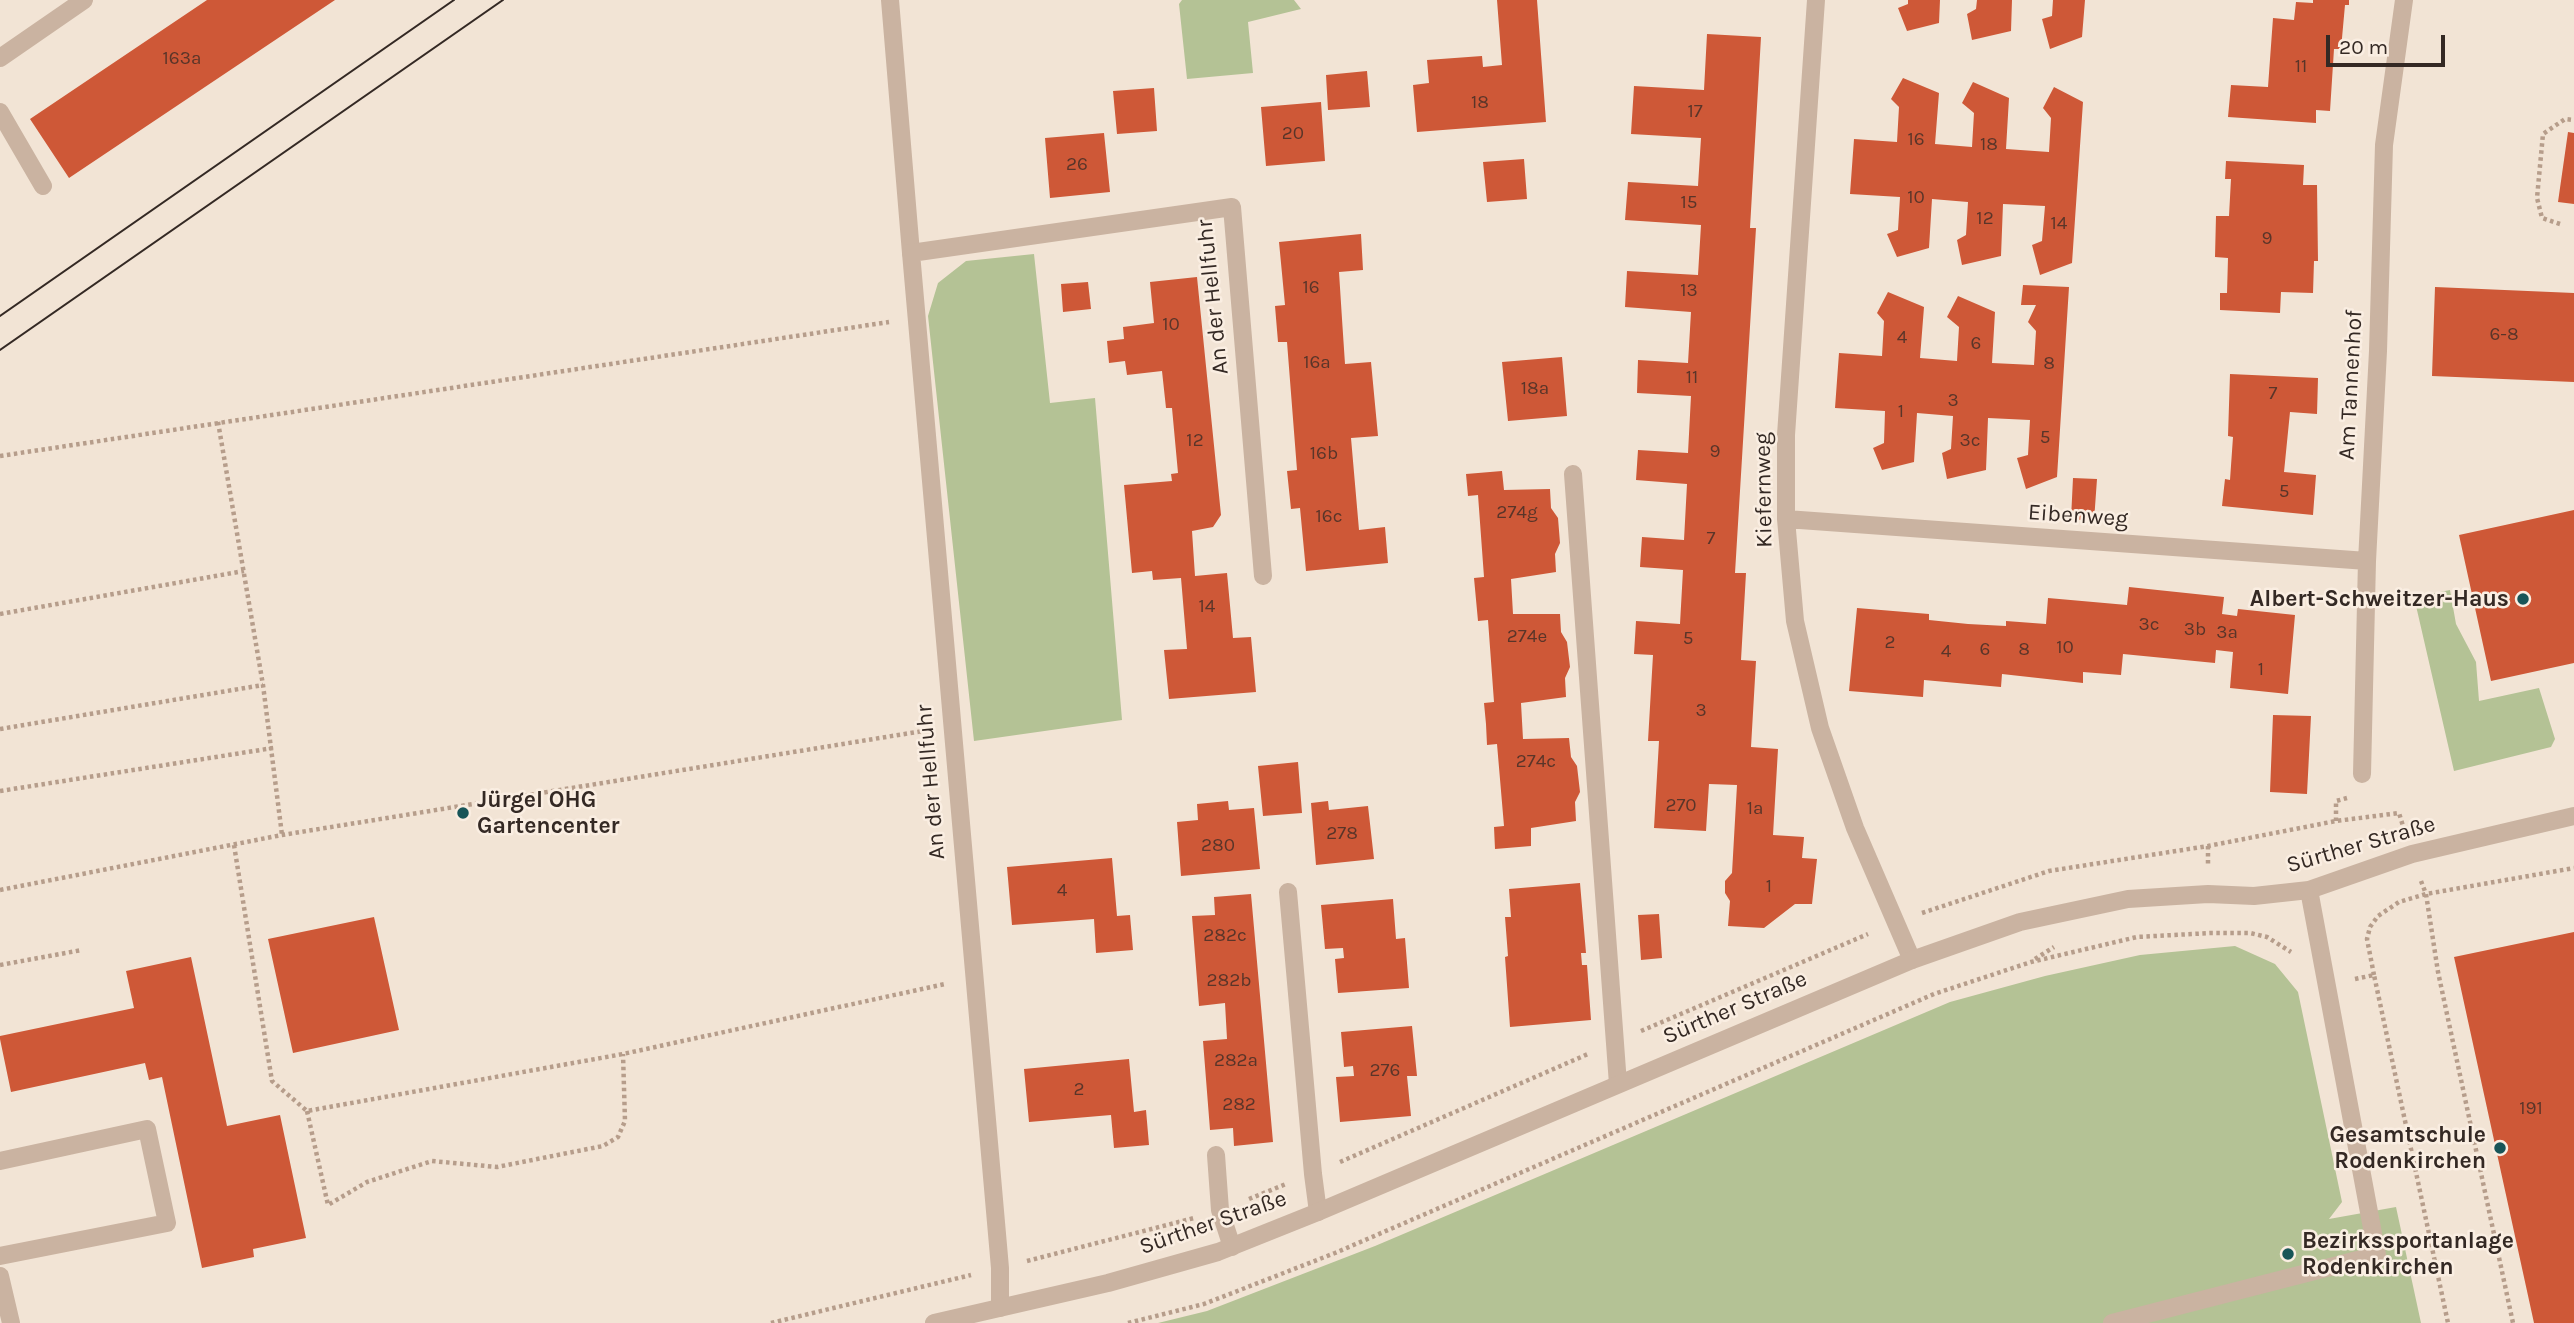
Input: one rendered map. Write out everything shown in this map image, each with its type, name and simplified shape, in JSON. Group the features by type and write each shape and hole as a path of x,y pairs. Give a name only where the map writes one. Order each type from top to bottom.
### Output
{"street":[{"path":"0,58 84,0"},
{"name":"An der Hellfuhr","path":"890,0 1000,1268 1000,1308"},
{"name":"Kiefernweg","path":"1816,0 1786,435 1786,519 1795,621 1820,728 1855,828 1912,960"},
{"name":"Am Tannenhof","path":"2362,774 2367,561 2378,351 2384,145 2403,0"},
{"path":"0,112 43,186"},
{"name":"An der Hellfuhr","path":"911,253 1232,207 1263,576"},
{"path":"1573,474 1618,1084"},
{"name":"Eibenweg","path":"1786,519 2367,561"},
{"name":"Sürther Straße","path":"934,1323 1108,1283 1232,1247 1912,960 2020,922 2128,899 2208,894 2254,896 2309,890 2412,854 2574,817"},
{"path":"2112,1323 2377,1255 2309,890"},
{"path":"1289,892 1318,1212"},
{"path":"0,1161 147,1129 167,1223 0,1256"},
{"path":"1216,1155 1220,1210 1232,1247"},
{"path":"0,1276 11,1323"}],"path":[{"path":"2560,224 2542,218 2538,198 2543,134 2566,119 2574,120"},
{"path":"0,456 916,317"},
{"path":"218,422 273,748 282,835"},
{"path":"0,614 244,571"},
{"path":"0,729 263,685"},
{"path":"0,890 282,835 951,726"},
{"path":"0,791 273,748"},
{"path":"771,1323 1165,1227 1220,1210 1313,1174 1896,921 2049,871 2208,846 2336,821 2399,813 2412,854"},
{"path":"234,845 272,1081 307,1111 328,1205 367,1182 432,1161 497,1167 604,1146 618,1137 625,1121 623,1054"},
{"path":"2448,1323 2374,975 2367,939 2370,927 2378,916 2399,902 2426,894 2574,868"},
{"path":"2426,894 2438,972 2513,1323"},
{"path":"1128,1323 1204,1304 1335,1253 1934,994 2031,962 2137,937 2250,933 2283,945 2301,959 2311,975 2326,985 2374,975"},
{"path":"0,965 82,950"},
{"path":"307,1111 623,1054 973,978"}],"green space":[{"path":"1182,0 1294,0 1301,9 1248,22 1253,73 1187,79 1179,4"},
{"path":"1034,254 1050,403 1095,398 1122,720 974,741 928,316 938,283 966,261"},
{"path":"2450,590 2456,624 2476,662 2479,701 2539,688 2555,739 2551,747 2454,771 2414,597"},
{"path":"2235,946 2275,964 2298,992 2342,1202 2329,1219 2396,1207 2421,1323 1158,1323 1207,1311 1375,1246 1950,1002 2045,976 2140,955"}],"building":[{"path":"207,0 335,0 69,178 30,119"},
{"path":"1497,0 1537,0 1546,122 1417,132 1413,85 1429,83 1427,60 1482,56 1483,67 1502,65"},
{"path":"1908,0 1940,0 1939,23 1907,31 1898,8 1908,4"},
{"path":"1977,0 2012,0 2011,31 1972,40 1967,14 1976,9"},
{"path":"2053,0 2085,0 2082,37 2050,49 2042,19 2052,16"},
{"path":"2313,0 2349,0 2349,5 2345,5 2341,49 2334,49 2330,111 2316,110 2316,123 2228,117 2231,85 2268,87 2273,18 2294,20 2296,2 2313,3"},
{"path":"1707,34 1761,37 1750,228 1756,228 1735,573 1746,573 1741,660 1756,661 1751,747 1778,749 1773,835 1804,837 1802,858 1817,859 1812,904 1795,904 1764,928 1728,926 1730,901 1725,893 1725,881 1732,873 1737,785 1709,784 1706,831 1654,828 1659,741 1648,741 1653,655 1634,654 1636,621 1680,624 1683,570 1640,567 1642,537 1684,540 1687,484 1636,480 1638,450 1688,453 1691,396 1637,393 1638,360 1688,363 1691,312 1625,307 1627,271 1698,275 1701,225 1625,220 1628,182 1698,186 1701,138 1631,134 1634,86 1704,90"},
{"path":"1367,71 1370,107 1328,110 1326,75"},
{"path":"1903,78 1939,93 1935,144 1972,147 1974,113 1962,103 1973,82 2009,98 2006,149 2049,152 2051,118 2043,108 2054,87 2083,102 2072,263 2040,275 2032,245 2042,241 2045,206 2003,204 2001,256 1962,265 1957,240 1966,235 1968,202 1932,199 1929,248 1897,257 1887,234 1898,230 1900,197 1850,194 1854,139 1897,142 1899,107 1891,99"},
{"path":"1154,88 1157,131 1117,134 1113,91"},
{"path":"1321,102 1325,161 1266,166 1261,107"},
{"path":"2568,132 2574,133 2574,204 2558,202"},
{"path":"1104,133 1110,192 1050,198 1045,138"},
{"path":"1524,159 1527,199 1487,202 1483,162"},
{"path":"2226,161 2304,165 2303,185 2317,185 2318,261 2314,261 2313,293 2281,292 2280,313 2220,310 2220,293 2227,293 2228,258 2215,257 2216,216 2229,216 2231,179 2225,179"},
{"path":"1361,234 1363,270 1339,272 1345,364 1371,362 1378,436 1351,438 1359,530 1385,527 1388,563 1306,571 1300,508 1291,509 1287,471 1297,470 1287,342 1278,342 1275,306 1285,305 1279,242"},
{"path":"1197,277 1221,515 1213,527 1192,531 1195,576 1227,573 1233,638 1251,637 1256,692 1169,699 1164,650 1187,649 1181,578 1153,580 1152,571 1132,573 1124,485 1172,481 1171,474 1178,473 1172,408 1166,408 1162,371 1127,375 1125,361 1109,363 1107,341 1124,339 1123,327 1154,323 1150,282"},
{"path":"1088,282 1091,309 1063,312 1061,284"},
{"path":"2023,285 2069,287 2057,477 2026,489 2017,458 2028,455 2030,420 1988,418 1986,470 1947,479 1942,453 1951,449 1953,416 1917,413 1914,462 1882,470 1873,448 1884,443 1885,411 1835,408 1839,353 1882,356 1884,321 1877,313 1888,292 1924,307 1920,358 1957,361 1959,327 1947,317 1958,296 1995,312 1992,363 2034,365 2036,331 2028,322 2036,305 2021,305"},
{"path":"2435,287 2574,293 2574,382 2432,376"},
{"path":"1562,357 1567,416 1508,421 1502,362"},
{"path":"2230,374 2318,378 2317,414 2290,412 2284,472 2316,475 2313,515 2222,506 2225,479 2230,480 2233,437 2228,436"},
{"path":"1502,471 1504,490 1550,489 1551,508 1558,518 1560,543 1555,554 1556,572 1511,579 1513,614 1560,614 1561,632 1567,642 1570,667 1565,678 1566,697 1521,703 1523,739 1569,738 1571,757 1577,766 1580,792 1575,802 1576,821 1531,828 1531,846 1495,849 1494,827 1504,826 1497,744 1487,745 1484,703 1494,702 1488,620 1478,621 1474,578 1484,577 1478,495 1468,496 1466,474"},
{"path":"2073,478 2097,479 2094,521 2071,519"},
{"name":"Albert-Schweitzer-Haus","path":"2574,510 2574,663 2491,681 2459,535"},
{"path":"2129,587 2224,597 2222,614 2237,616 2238,609 2295,615 2288,694 2230,688 2233,652 2216,650 2215,663 2123,654 2121,675 2083,672 2083,683 2002,674 2001,687 1924,680 1923,697 1849,691 1857,608 1929,614 1929,620 1968,624 2006,626 2006,621 2046,624 2048,598 2127,605"},
{"path":"2273,715 2311,716 2307,794 2270,792"},
{"path":"1298,762 1302,813 1263,816 1258,766"},
{"path":"1228,801 1229,810 1254,808 1260,869 1181,876 1177,822 1198,820 1197,804"},
{"path":"1328,801 1329,810 1368,806 1374,859 1316,865 1311,803"},
{"path":"1112,858 1117,916 1130,915 1133,950 1096,953 1094,919 1012,925 1007,867"},
{"path":"1580,883 1586,953 1581,953 1582,965 1587,965 1591,1020 1510,1027 1505,957 1508,956 1505,917 1511,917 1509,889"},
{"path":"1251,894 1273,1142 1234,1146 1233,1128 1210,1130 1203,1041 1227,1039 1225,1003 1199,1006 1192,916 1215,915 1214,897"},
{"path":"1393,899 1396,939 1405,938 1409,988 1338,993 1335,959 1344,958 1343,948 1325,949 1321,905"},
{"path":"1659,914 1662,958 1641,960 1638,915"},
{"path":"374,917 399,1030 293,1053 268,939"},
{"path":"2574,932 2574,1323 2534,1323 2454,957"},
{"path":"191,957 227,1126 280,1115 306,1238 253,1249 254,1257 202,1268 162,1077 149,1080 145,1063 11,1092 0,1039 0,1036 134,1008 126,971"},
{"path":"1412,1026 1417,1076 1407,1076 1411,1116 1340,1122 1336,1077 1354,1076 1353,1066 1344,1067 1341,1032"},
{"path":"1129,1059 1134,1112 1146,1110 1149,1145 1114,1148 1111,1115 1029,1122 1024,1069"}],"tram line":[{"path":"0,316 454,0"},
{"path":"0,350 503,0"}],"place":[{"name":"Albert-Schweitzer-Haus","path":"2523,599"},
{"name":"Jürgel OHG Gartencenter","path":"463,813"},
{"name":"Gesamtschule Rodenkirchen","path":"2500,1148"},
{"name":"Bezirkssportanlage Rodenkirchen","path":"2288,1254"}]}
